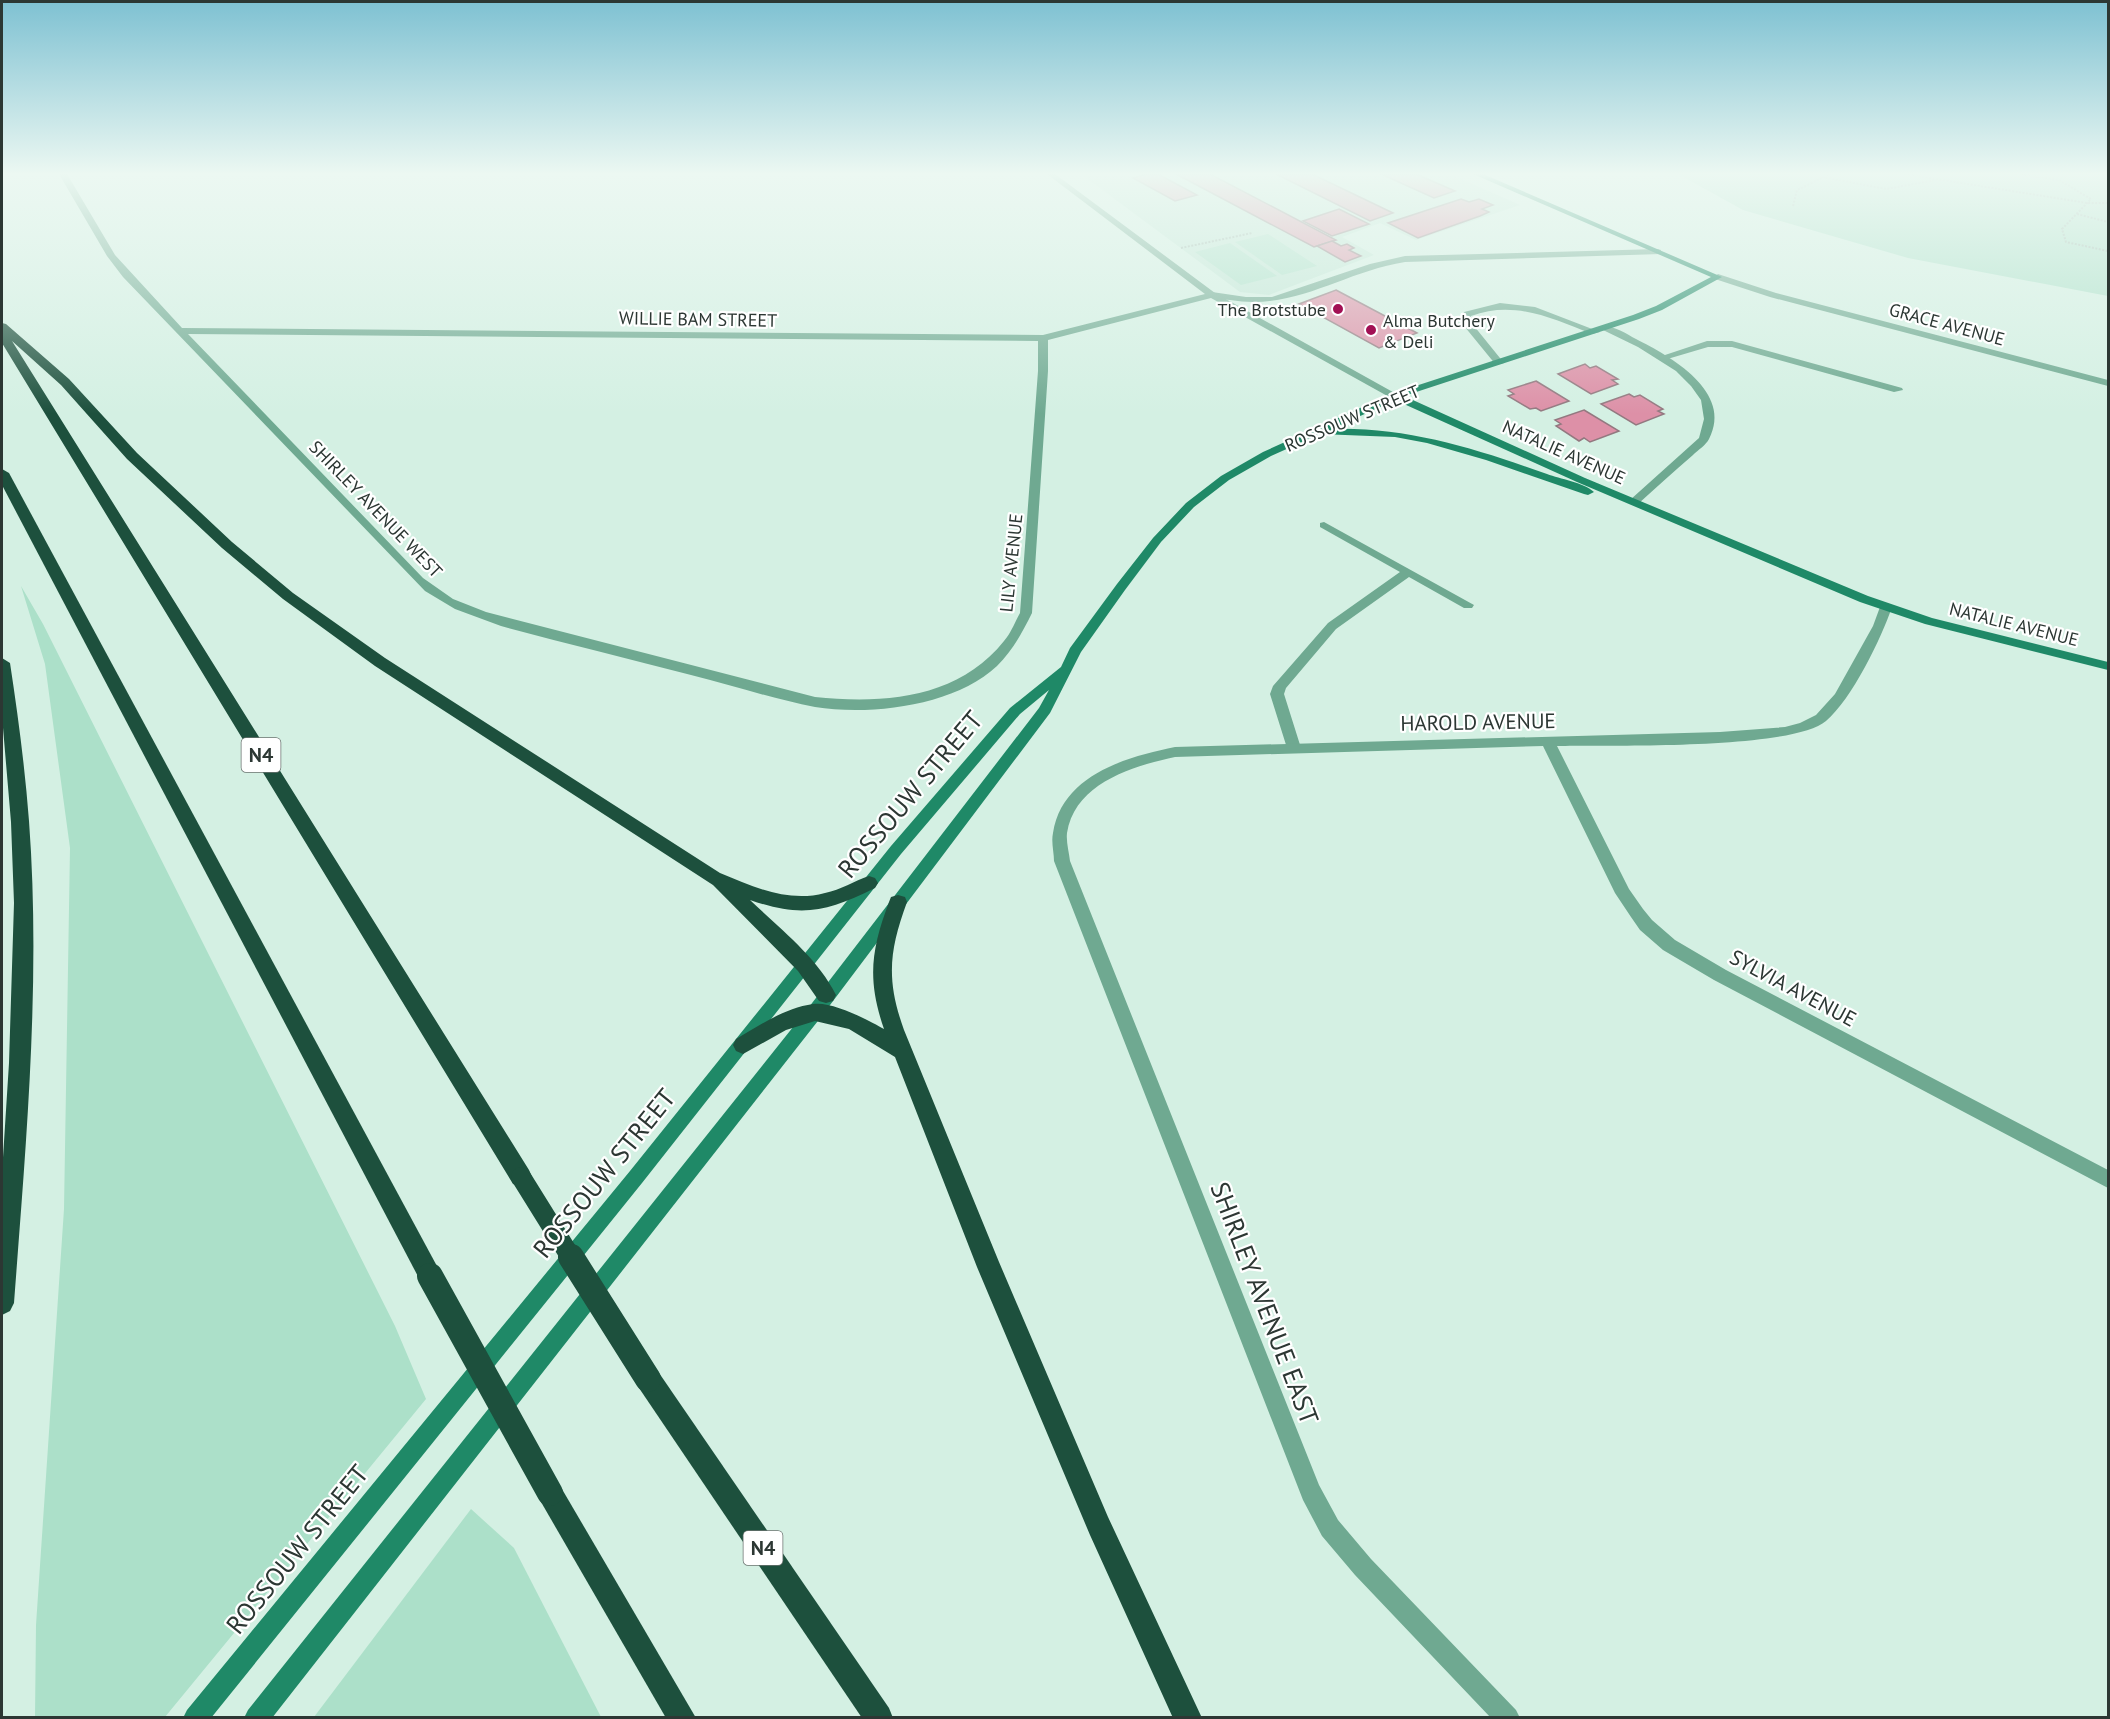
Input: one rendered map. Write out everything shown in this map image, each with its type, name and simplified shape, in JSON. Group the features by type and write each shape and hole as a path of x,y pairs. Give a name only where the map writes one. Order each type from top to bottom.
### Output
{"highway":[{"path":"2,326 65,382 132,456 227,545 288,597 380,662 714,878 762,898 789,904 824,903 869,883"},
{"name":"N4","path":"2,333 521,1177 648,1379 879,1718"},
{"path":"2,473 430,1276 550,1493 682,1718"},
{"path":"2,663 13,726 21,824 25,938 14,1156 2,1302"},
{"path":"714,878 805,965 821,1004 903,1051"},
{"path":"898,902 886,932 880,964 884,1001 989,1267 1094,1515 1188,1718"},
{"path":"743,1045 780,1023 821,1004"}],"main road":[{"name":"GRACE AVENUE","path":"1663,254 1718,277"},
{"name":"ROSSOUW STREET","path":"256,1718 821,1004 1044,710 1064,670 1146,553 1190,505 1235,472 1267,454 1395,396 1601,330 1659,308 1718,277"},
{"name":"NATALIE AVENUE","path":"1395,396 1634,502 1886,607 1938,623 2109,666"},
{"path":"1313,433 1386,432 1419,436 1465,448 1603,496 1634,502"},
{"name":"ROSSOUW STREET","path":"195,1718 743,1045 869,883 1015,711 1064,670"}],"street":[{"name":"SHIRLEY AVENUE WEST","path":"110,254 126,275 419,581 450,604 505,622 814,702 839,705 885,704"},
{"name":"NATALIE AVENUE","path":"1158,254 1212,295 1395,396"},
{"path":"1212,295 1252,300 1281,298 1378,264 1405,259 1578,254"},
{"name":"GRACE AVENUE","path":"1718,277 1782,297 2109,383"},
{"name":"WILLIE BAM STREET","path":"179,331 1043,338 1212,295"},
{"path":"1499,363 1465,321 1467,314 1484,306 1509,304 1537,310 1601,330 1664,357 1687,376 1700,391 1709,407 1709,426 1704,439 1634,502"},
{"name":"LILY AVENUE","path":"885,704 936,693 980,673 1006,651 1022,625 1026,613 1032,535 1043,338"},
{"path":"1664,357 1707,344 1732,344 1898,390"},
{"path":"1324,525 1468,605"},
{"path":"1294,748 1277,694 1280,686 1332,626 1409,572"},
{"name":"HAROLD AVENUE","path":"1060,853 1057,836 1062,819 1068,808 1086,789 1121,766 1157,754 1185,751 1763,735 1804,727 1821,718 1835,705 1879,626 1886,607"},
{"name":"SYLVIA AVENUE","path":"1548,742 1623,893 1646,925 1659,937 1684,956 2109,1179"},
{"name":"SHIRLEY AVENUE EAST","path":"1060,853 1297,1457 1320,1510 1330,1528 1363,1568 1508,1718"}],"shaded area":[{"path":"1189,254 1374,255 1269,295 1240,292"},
{"path":"1198,254 1246,254 1277,276 1241,285"},
{"path":"1252,254 1299,254 1317,266 1282,275"},
{"path":"1895,254 2108,254 2108,296"},
{"path":"21,586 43,624 395,1326 426,1399 165,1717 35,1717 36,1625 64,1209 70,848 45,664"},
{"path":"471,1509 514,1548 601,1717 314,1717"}],"building":[{"path":"1331,254 1361,256 1345,262"},
{"path":"1336,290 1417,333 1379,348 1299,304"},
{"path":"1585,364 1590,368 1596,366 1618,379 1612,380 1618,384 1591,394 1558,374"},
{"path":"1536,381 1569,401 1541,411 1536,408 1530,409 1508,396 1514,394 1508,390"},
{"path":"1629,394 1634,397 1640,395 1663,409 1658,411 1664,414 1636,425 1601,404"},
{"path":"1584,410 1619,431 1590,442 1584,438 1579,441 1556,426 1561,424 1555,420"}],"place":[{"name":"The Brotstube","path":"1338,309"},
{"name":"Alma Butchery & Deli","path":"1371,330"}]}
